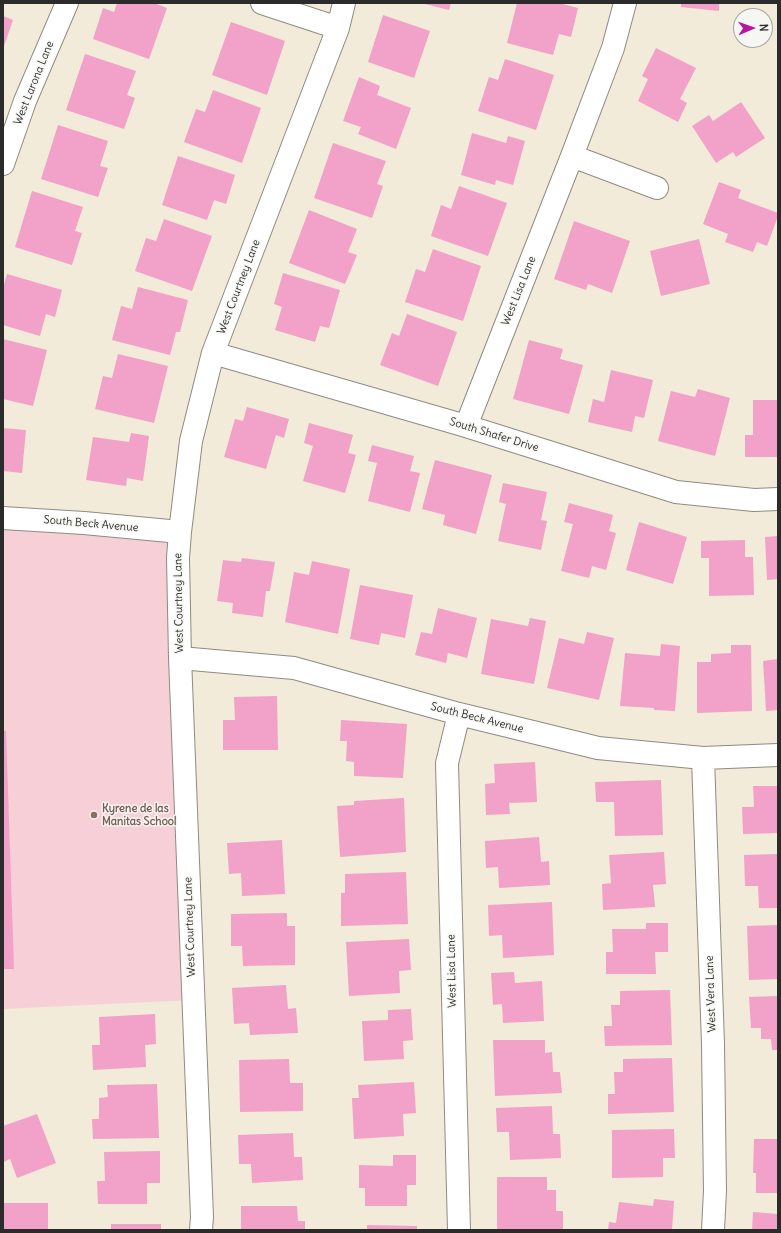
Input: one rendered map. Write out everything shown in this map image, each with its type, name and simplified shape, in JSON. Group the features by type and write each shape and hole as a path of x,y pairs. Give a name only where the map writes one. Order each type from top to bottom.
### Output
{"street":[{"name":"West Larona Lane","path":"3,164 25,101 67,3"},
{"path":"262,3 338,28"},
{"name":"West Courtney Lane","path":"201,1230 202,1217 180,658 178,558 180,532 191,440 213,353 338,28 344,3"},
{"name":"West Lisa Lane","path":"466,426 613,48 625,3"},
{"path":"572,156 657,188"},
{"name":"South Shafer Drive","path":"213,353 466,426 676,492 754,500 778,498"},
{"name":"South Beck Avenue","path":"3,518 84,523 180,532"},
{"name":"South Beck Avenue","path":"180,658 294,668 459,714 598,748 703,758 778,755"},
{"name":"West Lisa Lane","path":"459,714 447,763 459,1230"},
{"name":"West Vera Lane","path":"703,758 713,1044 715,1192 713,1230"}],"shaded area":[{"name":"Kyrene de las Manitas School","path":"3,518 180,532 193,1000 3,1009"}],"building":[{"path":"117,3 154,3 167,8 149,59 93,39 103,8 114,12"},
{"path":"421,3 451,3 449,10"},
{"path":"517,3 559,3 578,8 571,37 559,34 553,55 507,43"},
{"path":"681,3 719,3 719,11 681,7"},
{"path":"383,15 430,31 414,78 368,62"},
{"path":"3,16 13,20 3,49"},
{"path":"231,22 285,41 267,95 212,75"},
{"path":"656,48 696,68 680,99 687,103 678,122 638,101 648,79 642,76"},
{"path":"85,54 136,71 127,95 135,98 124,129 66,110"},
{"path":"505,59 554,75 536,130 478,111 489,77 498,80"},
{"path":"359,77 380,86 377,95 411,108 396,149 358,134 361,127 343,121"},
{"path":"213,90 261,108 242,163 184,142 196,109 205,112"},
{"path":"741,102 765,138 736,157 733,152 716,163 692,126 709,115 713,121"},
{"path":"58,125 108,141 100,166 108,168 98,197 41,179"},
{"path":"472,133 506,143 508,136 525,141 513,185 496,180 495,185 461,175"},
{"path":"333,143 386,161 377,184 383,186 372,218 314,198"},
{"path":"178,156 235,175 226,204 214,200 207,220 162,205"},
{"path":"719,182 741,190 738,198 778,213 767,246 757,242 753,252 725,242 728,234 703,224"},
{"path":"459,186 507,203 488,256 431,236 441,205 451,209"},
{"path":"32,191 83,207 75,231 82,233 72,265 15,247"},
{"path":"309,210 357,229 348,252 357,255 345,284 289,263"},
{"path":"164,219 212,236 192,291 135,271 146,238 156,241"},
{"path":"574,221 630,241 612,293 588,284 586,290 554,279"},
{"path":"699,239 710,284 661,296 650,251"},
{"path":"433,249 481,266 463,321 405,302 416,269 425,272"},
{"path":"283,273 340,290 329,328 320,326 315,342 275,330 282,307 274,304"},
{"path":"7,274 62,290 55,317 46,314 40,336 3,325 3,288"},
{"path":"138,287 188,300 180,332 176,332 170,355 112,340 121,306 132,309"},
{"path":"407,314 457,332 438,386 380,365 392,333 399,336"},
{"path":"3,339 47,350 33,406 3,399"},
{"path":"529,340 563,349 560,359 583,365 569,414 513,399"},
{"path":"118,354 168,366 154,423 95,409 103,376 112,378"},
{"path":"611,370 653,380 644,418 635,416 632,432 588,422 593,399 604,402"},
{"path":"698,389 730,398 715,456 658,441 671,391 695,397"},
{"path":"753,400 778,400 778,457 745,457 745,435 753,435"},
{"path":"247,407 289,419 284,438 276,435 266,469 224,457 235,419 243,421"},
{"path":"309,423 353,435 348,453 356,455 345,493 303,481 313,446 304,443"},
{"path":"3,428 26,430 22,473 3,471"},
{"path":"131,433 149,436 143,481 127,478 126,486 86,480 93,437 129,442"},
{"path":"372,445 414,456 410,471 420,473 410,512 368,501 377,463 368,461"},
{"path":"435,460 492,475 476,534 443,525 445,515 422,509"},
{"path":"503,483 547,492 541,520 547,521 541,550 498,541 506,504 499,502"},
{"path":"569,503 613,515 609,531 616,533 606,570 592,566 589,578 561,571 573,524 564,522"},
{"path":"639,522 687,537 673,584 626,570"},
{"path":"778,536 778,579 767,580 765,537"},
{"path":"745,540 745,557 753,557 754,595 709,596 709,558 701,558 701,541"},
{"path":"242,558 275,562 270,591 266,591 263,617 232,613 233,603 217,601 223,560 241,562"},
{"path":"312,561 350,569 338,634 285,622 294,572 309,575"},
{"path":"360,585 413,595 405,638 381,633 379,645 350,639"},
{"path":"438,608 477,618 467,658 448,653 446,663 415,655 421,632 432,634"},
{"path":"530,618 546,621 534,684 481,674 491,619 528,626"},
{"path":"587,632 614,638 599,700 547,688 559,638 584,644"},
{"path":"661,644 680,646 675,711 620,706 625,653 660,656"},
{"path":"731,645 751,645 752,711 697,713 697,662 711,662 711,654 731,653"},
{"path":"778,659 778,710 766,711 763,661"},
{"path":"277,696 278,750 223,750 223,720 235,720 234,697"},
{"path":"341,720 407,724 403,778 354,776 354,762 346,761 347,741 340,741"},
{"path":"3,731 6,731 14,969 3,969"},
{"path":"535,762 537,802 509,803 510,814 486,815 485,784 495,783 494,764"},
{"path":"661,780 663,835 615,836 614,802 596,802 595,782"},
{"path":"753,786 778,786 778,833 743,834 742,807 754,807"},
{"path":"404,798 406,852 340,857 337,806 354,805 354,801"},
{"path":"539,837 541,862 549,861 550,885 499,888 498,867 486,868 485,841"},
{"path":"282,840 285,894 242,896 241,873 229,874 227,843"},
{"path":"664,852 666,884 653,885 655,907 603,910 602,884 611,883 609,855"},
{"path":"778,854 778,908 759,908 758,886 745,886 744,855"},
{"path":"406,872 408,924 341,926 341,893 345,893 345,874"},
{"path":"552,902 554,955 503,958 502,935 489,936 488,905"},
{"path":"287,913 287,926 295,926 295,965 243,966 242,946 231,946 231,914"},
{"path":"646,923 668,923 668,952 655,952 656,974 606,974 606,952 613,952 612,929 646,929"},
{"path":"778,925 778,979 749,980 747,926"},
{"path":"409,939 411,970 399,971 400,993 349,996 346,942"},
{"path":"514,972 515,983 542,981 544,1021 503,1023 502,1004 493,1005 491,973"},
{"path":"286,985 288,1009 296,1008 298,1033 250,1035 249,1023 234,1024 232,988"},
{"path":"670,990 672,1045 605,1046 604,1026 612,1026 611,1005 620,1005 620,991"},
{"path":"778,996 778,1050 772,1050 771,1039 761,1039 761,1028 751,1028 749,997"},
{"path":"411,1009 413,1040 403,1041 404,1059 364,1061 362,1021 388,1020 388,1010"},
{"path":"155,1014 156,1044 145,1045 146,1067 93,1070 92,1045 100,1045 99,1017"},
{"path":"493,1040 545,1040 545,1053 552,1052 553,1072 560,1072 562,1093 495,1096"},
{"path":"672,1058 674,1112 608,1114 608,1094 615,1094 614,1072 623,1072 623,1059"},
{"path":"289,1059 290,1083 303,1083 303,1111 240,1112 239,1060"},
{"path":"414,1082 416,1113 403,1114 404,1136 354,1139 352,1098 359,1098 358,1085"},
{"path":"157,1084 159,1138 93,1139 92,1119 99,1119 99,1098 108,1097 107,1085"},
{"path":"552,1106 553,1134 560,1134 561,1158 510,1160 509,1132 497,1132 496,1108"},
{"path":"37,1114 56,1163 17,1178 10,1159 3,1162 3,1126"},
{"path":"674,1129 675,1158 663,1158 663,1177 612,1178 612,1130"},
{"path":"293,1133 294,1157 302,1157 303,1180 252,1183 251,1164 239,1164 238,1135"},
{"path":"754,1139 778,1139 778,1193 756,1193 756,1173 753,1173"},
{"path":"160,1151 160,1183 147,1183 147,1204 98,1204 97,1181 105,1181 104,1152"},
{"path":"393,1155 416,1155 416,1185 407,1185 407,1206 365,1206 365,1188 359,1188 359,1165 393,1166"},
{"path":"497,1177 547,1177 547,1190 556,1190 556,1211 563,1211 563,1230 497,1230"},
{"path":"654,1199 674,1201 672,1230 608,1230 609,1222 616,1223 619,1202 653,1206"},
{"path":"3,1203 48,1203 48,1230 3,1230"},
{"path":"241,1206 297,1206 298,1221 305,1221 305,1230 241,1230"},
{"path":"753,1212 778,1214 778,1230 752,1230"},
{"path":"111,1224 161,1224 161,1230 111,1230"},
{"path":"367,1225 417,1226 417,1230 367,1230"}],"place":[{"name":"Kyrene de las Manitas School","path":"94,815"}]}
